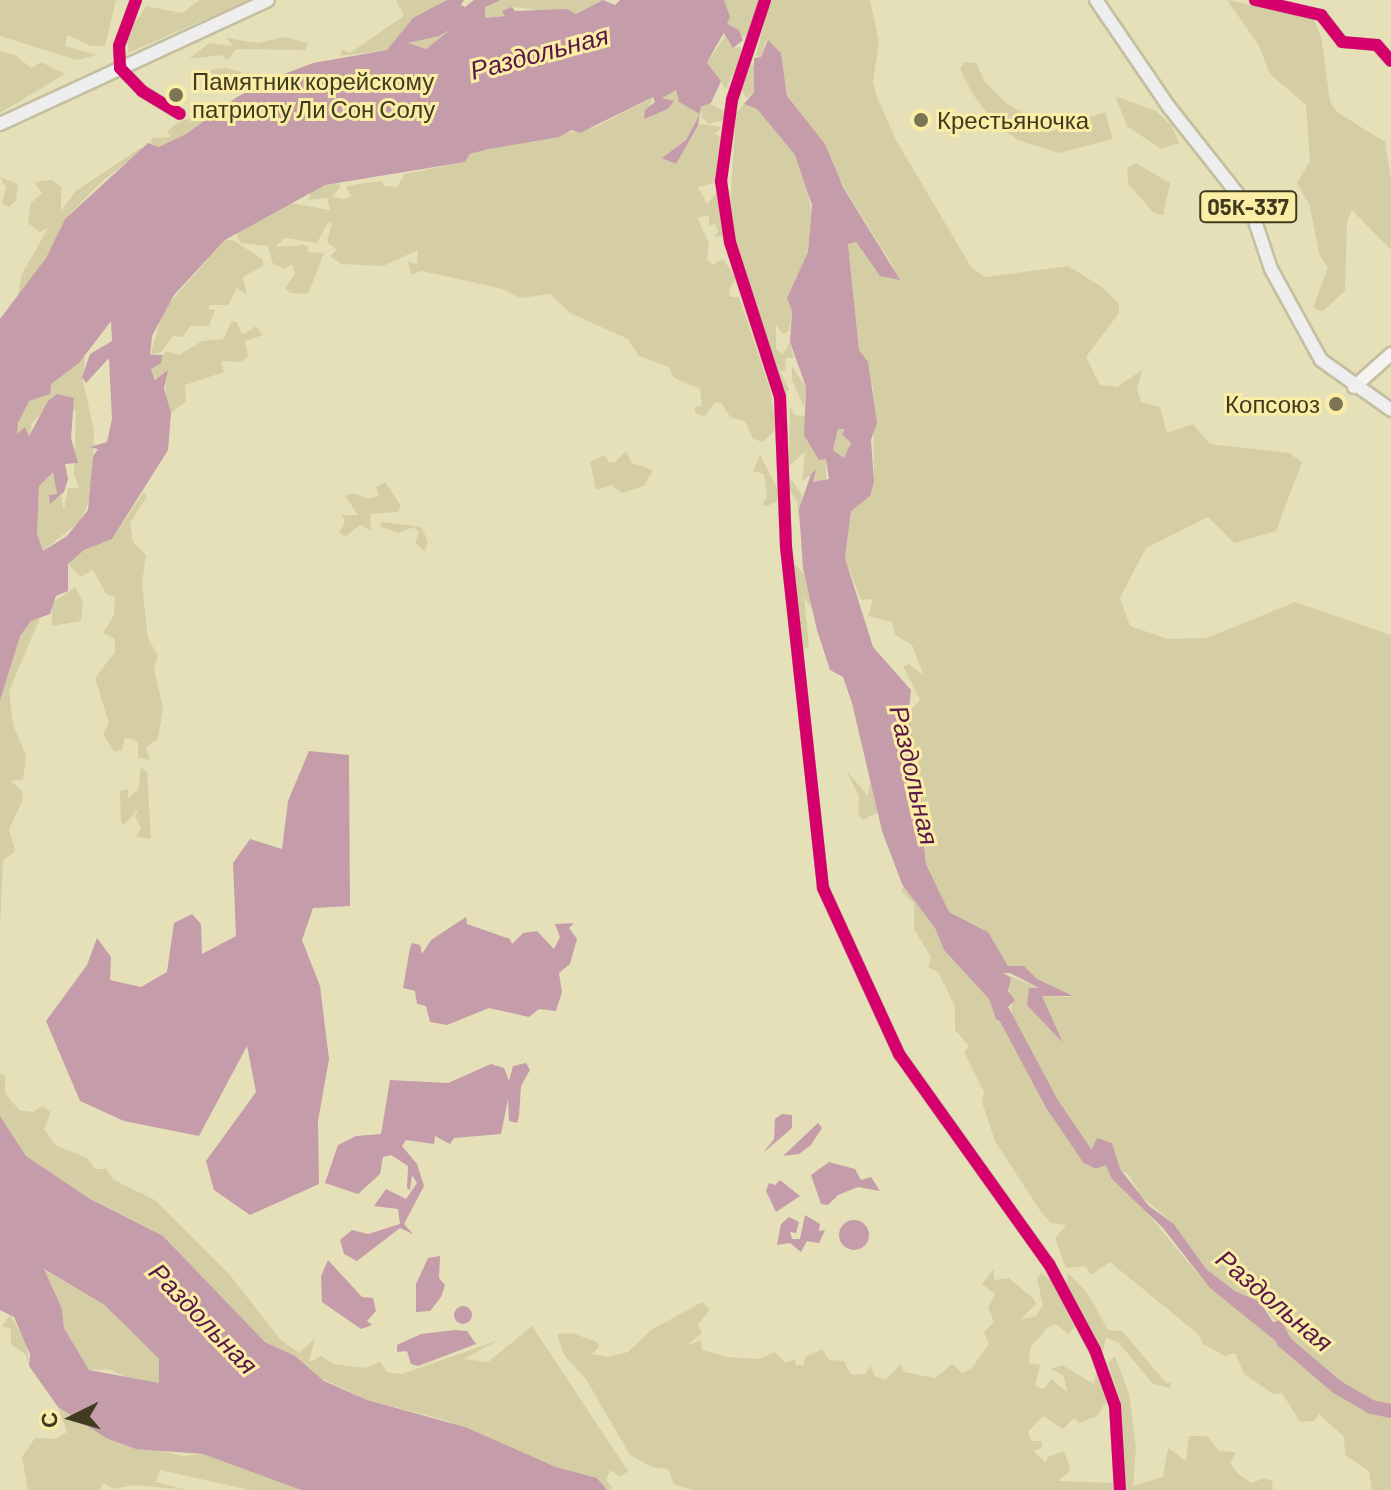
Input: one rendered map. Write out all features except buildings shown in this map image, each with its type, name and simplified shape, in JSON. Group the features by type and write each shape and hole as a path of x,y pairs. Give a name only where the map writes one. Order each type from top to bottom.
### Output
{"main road":[{"path":"0,124 268,0"},
{"name":"05К-337","path":"1096,0 1169,107 1252,212 1271,269 1311,346 1354,387 1391,410"}],"street":[{"path":"136,0 119,46 120,68 142,91 180,114"},
{"path":"765,0 732,100 721,181 730,242 780,397 786,547 823,888 906,1066 1049,1264 1089,1337 1115,1406 1120,1490"},
{"path":"1255,0 1321,15 1342,42 1377,45 1391,61"},
{"path":"1354,387 1391,354"}],"shaded area":[{"path":"0,0 116,0 105,46 91,46 67,35 65,46 97,55 77,60 0,36"},
{"path":"200,0 249,0 128,53 128,34 146,6 182,13"},
{"path":"396,0 447,0 407,26 387,50 340,56 342,49 350,53 404,16"},
{"path":"501,0 603,0 576,14 512,7 506,16 484,18 485,7"},
{"path":"724,0 761,0 749,41 727,24"},
{"path":"770,0 870,0 879,42 873,82 877,97 896,140 971,267 985,277 1068,266 1102,287 1119,304 1119,313 1086,357 1100,385 1117,387 1142,370 1137,389 1141,402 1160,407 1167,433 1193,424 1210,444 1289,453 1302,462 1276,531 1234,543 1208,517 1146,548 1120,598 1130,626 1168,639 1207,638 1295,602 1391,635 1391,1490 1372,1490 1369,1471 1345,1455 1344,1437 1319,1414 1314,1421 1300,1422 1282,1393 1273,1394 1244,1374 1235,1353 1225,1356 1203,1344 1199,1335 1110,1262 1091,1275 1086,1266 1066,1268 1055,1238 1066,1225 1051,1223 1041,1212 995,1141 982,1102 984,1092 964,1052 969,1046 955,1030 955,1006 938,972 928,967 931,957 914,929 914,903 901,891 904,885 935,928 944,950 989,999 996,1019 1011,1027 1012,998 1003,973 1039,988 1029,989 1037,1013 1062,1043 1041,996 1073,997 1008,966 983,929 949,912 926,864 909,711 920,700 903,666 909,664 924,676 912,645 895,635 892,622 868,616 873,599 861,600 845,558 851,511 869,496 874,482 873,387 859,350 848,244 856,242 875,270 894,268 787,95 781,53 766,41 761,57 756,56","holes":["1091,1152 1129,1175 1141,1196 1174,1224 1206,1269 1235,1291 1260,1302 1298,1348 1295,1353 1210,1288 1105,1163 1088,1157"]},
{"path":"1227,0 1313,18 1321,36 1330,101 1337,112 1385,142 1391,178 1391,250 1352,210 1347,222 1345,291 1322,312 1313,307 1328,268 1319,254 1310,206 1297,183 1310,161 1306,105 1270,74 1258,44"},
{"path":"451,29 426,49 411,48 408,42"},
{"path":"728,32 733,48 740,47 742,54 726,89 707,63"},
{"path":"284,37 308,43 305,50 237,49 227,60 222,55 189,59 209,43 233,46 226,38 258,43"},
{"path":"0,51 15,55 31,68 41,62 65,74 0,113"},
{"path":"964,62 976,63 985,82 1006,103 1053,131 1105,112 1113,139 1059,153 1018,140 995,124 972,93 960,69"},
{"path":"750,65 757,65 754,92 746,98 742,89"},
{"path":"225,68 242,72 227,85 207,70"},
{"path":"676,90 680,102 700,114 686,140 669,157 681,155 700,124 722,127 714,134 720,136 715,183 698,187 707,204 717,192 723,236 715,237 718,231 715,224 709,226 709,215 697,218 709,243 707,259 712,265 723,259 736,278 729,290 731,297 739,297 770,389 776,429 763,442 753,439 745,421 731,418 721,403 715,402 704,417 695,413 695,407 702,406 700,389 674,378 669,367 639,356 628,339 570,313 550,294 520,298 503,289 422,271 411,274 408,262 417,264 418,250 383,266 341,264 330,256 337,250 327,242 332,224 328,222 317,243 285,238 275,247 304,245 309,247 307,252 324,253 308,294 290,293 285,288 295,274 292,264 284,269 273,264 268,246 241,243 237,237 238,228 291,203 330,210 327,198 308,200 311,191 325,185 337,183 341,186 332,197 345,199 351,196 346,187 357,184 382,181 384,186 397,187 405,174 465,162 470,154 489,149 596,127 653,97 647,115 668,109 662,98"},
{"path":"1115,96 1156,111 1172,126 1179,143 1161,149 1127,126"},
{"path":"229,103 186,134 159,147 151,143 152,138 171,137 167,131 179,122"},
{"path":"709,103 724,111 724,120 709,124 702,118 701,108"},
{"path":"744,104 757,109 795,155 805,173 811,212 808,252 787,298 792,311 789,331 783,334 776,325 776,349 783,354 790,342 794,358 786,358 785,371 780,371 789,389 784,399 738,252 730,206 736,113"},
{"path":"140,148 145,149 102,181 65,219 46,258 17,299 22,274 48,228 40,232 28,223 31,203 42,193 34,182 52,180 61,187 61,211 76,191"},
{"path":"1136,163 1170,183 1163,215 1154,213 1128,184 1127,168"},
{"path":"0,177 18,184 16,201 9,207 2,203 6,188"},
{"path":"225,240 233,240 262,259 263,266 243,277 247,295 237,288 228,305 211,305 208,309 215,310 209,326 190,326 183,337 173,336 161,352 150,356 164,309"},
{"path":"232,321 237,322 242,335 256,326 263,335 245,341 248,356 242,362 221,361 224,372 185,385 186,401 171,413 165,401 167,371 156,380 151,369 166,351 179,355 202,341 223,339"},
{"path":"85,356 83,381 94,430 91,497 79,522 43,551 37,534 39,486 53,471 57,494 50,495 50,503 61,496 64,510 68,488 79,488 74,474 76,411 54,399 32,423 29,437 27,430 16,435 18,422 29,401"},
{"path":"792,366 806,387 804,407 792,380"},
{"path":"790,407 795,415 805,416 804,435 826,459 826,483 813,482 815,472 802,481 805,452 789,466"},
{"path":"838,429 845,429 851,443 844,458 833,450"},
{"path":"626,451 632,463 653,470 644,486 622,493 611,485 596,490 590,462 605,455 609,463 615,462"},
{"path":"760,455 779,492 776,502 767,506 762,505 767,496 764,474 753,471"},
{"path":"791,479 802,495 800,530 797,501 789,490"},
{"path":"385,482 401,506 398,512 370,514 371,531 360,525 346,536 339,533 345,521 341,515 358,515 345,496 353,493 369,499 379,495 376,487"},
{"path":"144,492 147,496 130,523 133,542 146,555 142,584 148,638 158,656 154,668 163,709 158,739 146,747 150,760 138,758 138,743 133,739 125,738 122,750 114,752 103,734 109,723 95,678 115,652 115,639 103,633 114,615 115,597 106,594 93,570 81,577 68,564 84,550 112,539"},
{"path":"382,522 421,527 428,541 425,551 415,543 419,532 414,527 398,533 380,526"},
{"path":"794,563 808,579 812,609 804,597 809,646 803,651"},
{"path":"75,587 83,602 81,621 52,626 52,603"},
{"path":"40,618 9,691 13,725 26,755 23,780 11,781 23,792 22,802 9,829 15,851 3,861 0,927 0,701 20,636 31,621"},
{"path":"141,767 147,772 151,839 136,837 141,829 135,816 140,807 124,825 121,822 120,791 128,789 128,798 138,790"},
{"path":"846,770 868,796 870,782 879,812 863,820 858,814 859,797"},
{"path":"0,1074 5,1075 5,1093 19,1110 33,1112 42,1106 51,1112 44,1129 55,1145 87,1158 95,1169 106,1169 114,1180 155,1200 229,1274 281,1340 299,1353 315,1338 309,1362 321,1356 334,1364 365,1368 380,1362 387,1372 402,1374 499,1340 464,1359 488,1362 532,1326 628,1471 620,1477 610,1470 606,1480 613,1488 607,1490 597,1478 556,1467 445,1420 367,1400 314,1375 295,1356 265,1342 163,1236 90,1199 26,1156 0,1116"},
{"path":"43,1269 103,1304 124,1324 159,1359 159,1383 138,1383 109,1369 89,1370 64,1328 62,1309"},
{"path":"994,1269 994,1280 1009,1278 1033,1298 1036,1304 1020,1320 1036,1316 1043,1305 1037,1279 1041,1273 1057,1284 1076,1324 1069,1334 1055,1324 1047,1328 1030,1348 1029,1363 1040,1365 1035,1386 1044,1389 1051,1379 1067,1392 1064,1376 1051,1369 1062,1365 1094,1384 1097,1366 1104,1390 1106,1402 1097,1416 1079,1423 1074,1418 1063,1429 1043,1416 1028,1432 1032,1441 1042,1441 1042,1448 1034,1451 1046,1463 1048,1457 1064,1451 1071,1470 1058,1481 1114,1483 1113,1490 692,1490 674,1484 668,1469 652,1467 630,1455 586,1379 564,1355 557,1334 572,1333 597,1342 599,1347 592,1354 608,1357 628,1352 651,1330 702,1302 710,1309 698,1325 702,1333 686,1346 701,1340 702,1350 727,1357 759,1359 775,1352 785,1363 795,1359 796,1365 804,1365 805,1357 822,1349 829,1360 844,1361 851,1375 866,1374 870,1365 875,1376 886,1380 901,1364 904,1372 935,1378 952,1364 962,1373 971,1369 989,1344 984,1332 994,1322 988,1308 995,1294 982,1284"},
{"path":"1068,1273 1088,1294 1108,1330 1122,1331 1167,1384 1171,1381 1170,1388 1153,1384 1118,1342 1106,1338 1103,1352 1067,1284"},
{"path":"10,1315 27,1344 29,1366 26,1355 11,1344 11,1329 2,1326"},
{"path":"1115,1356 1129,1394 1136,1448 1133,1486 1163,1477 1168,1448 1186,1461 1189,1436 1207,1436 1219,1451 1236,1452 1230,1463 1238,1474 1252,1483 1264,1478 1272,1481 1273,1490 1125,1490 1120,1400 1108,1363"},
{"path":"58,1407 106,1438 183,1456 203,1454 301,1490 250,1490 160,1470 156,1482 187,1490 134,1485 114,1489 103,1483 100,1490 28,1490 22,1457 35,1438 56,1439 67,1432"}],"water":[{"path":"447,0 464,0 461,5 465,7 474,0 501,0 485,7 485,18 505,16 502,11 512,7 515,11 567,9 576,14 603,0 615,5 620,0 724,0 730,17 727,24 739,30 743,40 733,48 724,33 716,46 707,63 721,81 711,103 701,107 700,114 679,102 676,90 662,98 674,101 668,109 644,119 645,110 655,102 653,97 580,133 572,130 559,137 489,149 470,154 465,162 325,185 225,240 174,295 152,336 150,355 162,355 161,363 151,369 155,380 168,370 164,389 171,413 168,450 112,539 84,550 68,564 68,591 56,596 50,614 31,621 20,636 0,701 0,319 46,258 65,219 148,143 159,147 186,134 237,97 284,74 313,63 387,50 413,18","holes":["451,29 426,49 408,43 439,36","111,321 112,341 90,354 82,377 86,383 109,358 112,419 107,442 90,447 98,449 93,456 88,510 67,536 43,551 37,534 39,486 53,472 57,494 49,495 50,504 64,492 68,479 65,464 78,463 71,438 74,398 57,394 48,401 29,436 25,427 17,434 18,423 29,401 50,394 51,384 79,363"]},
{"path":"768,40 781,53 787,96 825,144 843,187 900,280 880,276 856,242 848,244 859,350 868,362 877,423 871,440 874,482 870,496 851,511 845,558 873,647 911,690 909,711 926,864 949,912 988,932 1008,966 1024,966 1037,979 1073,996 1042,996 1063,1043 1027,1005 1029,988 1039,988 1010,973 1003,973 1011,978 1008,991 1015,1000 1008,1007 1011,1028 996,1019 989,999 944,950 935,928 902,884 882,831 852,703 843,677 830,670 817,630 803,568 799,509 811,474 816,470 813,482 829,479 826,459 819,460 804,435 806,387 790,342 792,311 787,298 808,252 812,205 795,155 757,109 744,104 754,92 754,58 761,57","holes":["838,429 845,429 842,434 851,443 844,458 833,450"]},
{"path":"700,114 698,126 676,164 662,158 686,140"},
{"path":"309,751 349,755 350,906 313,908 302,940 320,986 329,1059 318,1121 319,1184 250,1215 214,1190 206,1161 256,1092 247,1046 199,1136 124,1121 80,1101 46,1021 87,965 97,938 111,957 110,980 141,987 167,972 174,923 192,914 201,924 202,954 236,936 233,863 250,839 282,849 288,801"},
{"path":"466,917 467,924 510,939 512,944 523,933 537,931 554,949 560,937 555,924 574,923 569,928 577,939 570,964 559,973 562,992 556,1011 539,1009 529,1017 489,1008 447,1025 430,1022 426,1006 417,1004 415,991 403,988 410,948 412,943 420,945 422,954 431,940"},
{"path":"526,1063 530,1070 521,1086 517,1123 509,1121 508,1099 501,1134 454,1138 450,1144 435,1136 434,1144 406,1140 402,1146 417,1164 424,1186 404,1224 413,1234 400,1228 357,1261 344,1254 340,1240 352,1230 368,1234 400,1224 398,1209 374,1206 386,1189 406,1199 417,1183 412,1175 410,1190 407,1188 408,1166 391,1155 383,1157 380,1174 358,1194 325,1183 338,1145 356,1136 381,1134 390,1080 448,1083 491,1064 504,1068 509,1081 513,1066"},
{"path":"782,1114 792,1115 792,1128 763,1153 774,1139 775,1119"},
{"path":"0,1116 26,1156 90,1199 163,1236 265,1342 295,1356 324,1381 367,1400 465,1427 556,1467 597,1478 607,1490 301,1490 203,1454 136,1449 106,1438 58,1407 29,1366 30,1354 14,1317 0,1310","holes":["44,1269 103,1304 159,1359 159,1383 89,1370 64,1328 62,1309"]},
{"path":"818,1123 822,1128 811,1145 799,1154 783,1156"},
{"path":"1097,1138 1112,1143 1120,1169 1149,1206 1174,1224 1206,1269 1235,1291 1260,1302 1273,1322 1281,1320 1298,1352 1288,1351 1210,1288 1163,1228 1112,1179 1105,1163 1093,1165 1088,1157"},
{"path":"829,1162 855,1169 861,1180 871,1177 880,1191 858,1187 838,1195 828,1205 821,1204 811,1175"},
{"path":"780,1180 800,1196 776,1212 766,1191 769,1183 775,1185"},
{"path":"805,1215 820,1224 819,1231 825,1230 819,1243 807,1241 801,1252 790,1243 777,1245 781,1224 789,1217 799,1222 796,1233 790,1232 792,1239 800,1239"},
{"path":"854,1220 865,1224 869,1235 865,1246 854,1250 843,1246 839,1235 843,1224"},
{"path":"440,1256 439,1278 445,1285 441,1297 430,1311 416,1312 416,1284 428,1258"},
{"path":"328,1260 362,1297 373,1298 376,1311 367,1321 372,1325 361,1329 322,1302 321,1276"},
{"path":"463,1306 472,1315 463,1324 454,1315"},
{"path":"467,1331 476,1344 418,1366 411,1364 407,1351 397,1352 397,1345 421,1334"}],"waterway":[{"name":"Раздольная","path":"1003,1012 1052,1104 1088,1157 1096,1161 1105,1158"},
{"name":"Раздольная","path":"1283,1341 1337,1387 1371,1407 1391,1411"}],"cycle path":[{"path":"136,0 119,46 120,68 142,91 180,114"},
{"path":"765,0 732,100 721,181 730,242 780,397 786,547 823,888 899,1054 1049,1264 1095,1350 1115,1406 1120,1490"},
{"path":"1255,0 1321,15 1342,42 1377,45 1391,61"}],"place":[{"name":"Памятник корейскому патриоту Ли Сон Солу","path":"176,95"},
{"name":"Крестьяночка","path":"921,120"},
{"name":"Копсоюз","path":"1336,404"}]}
